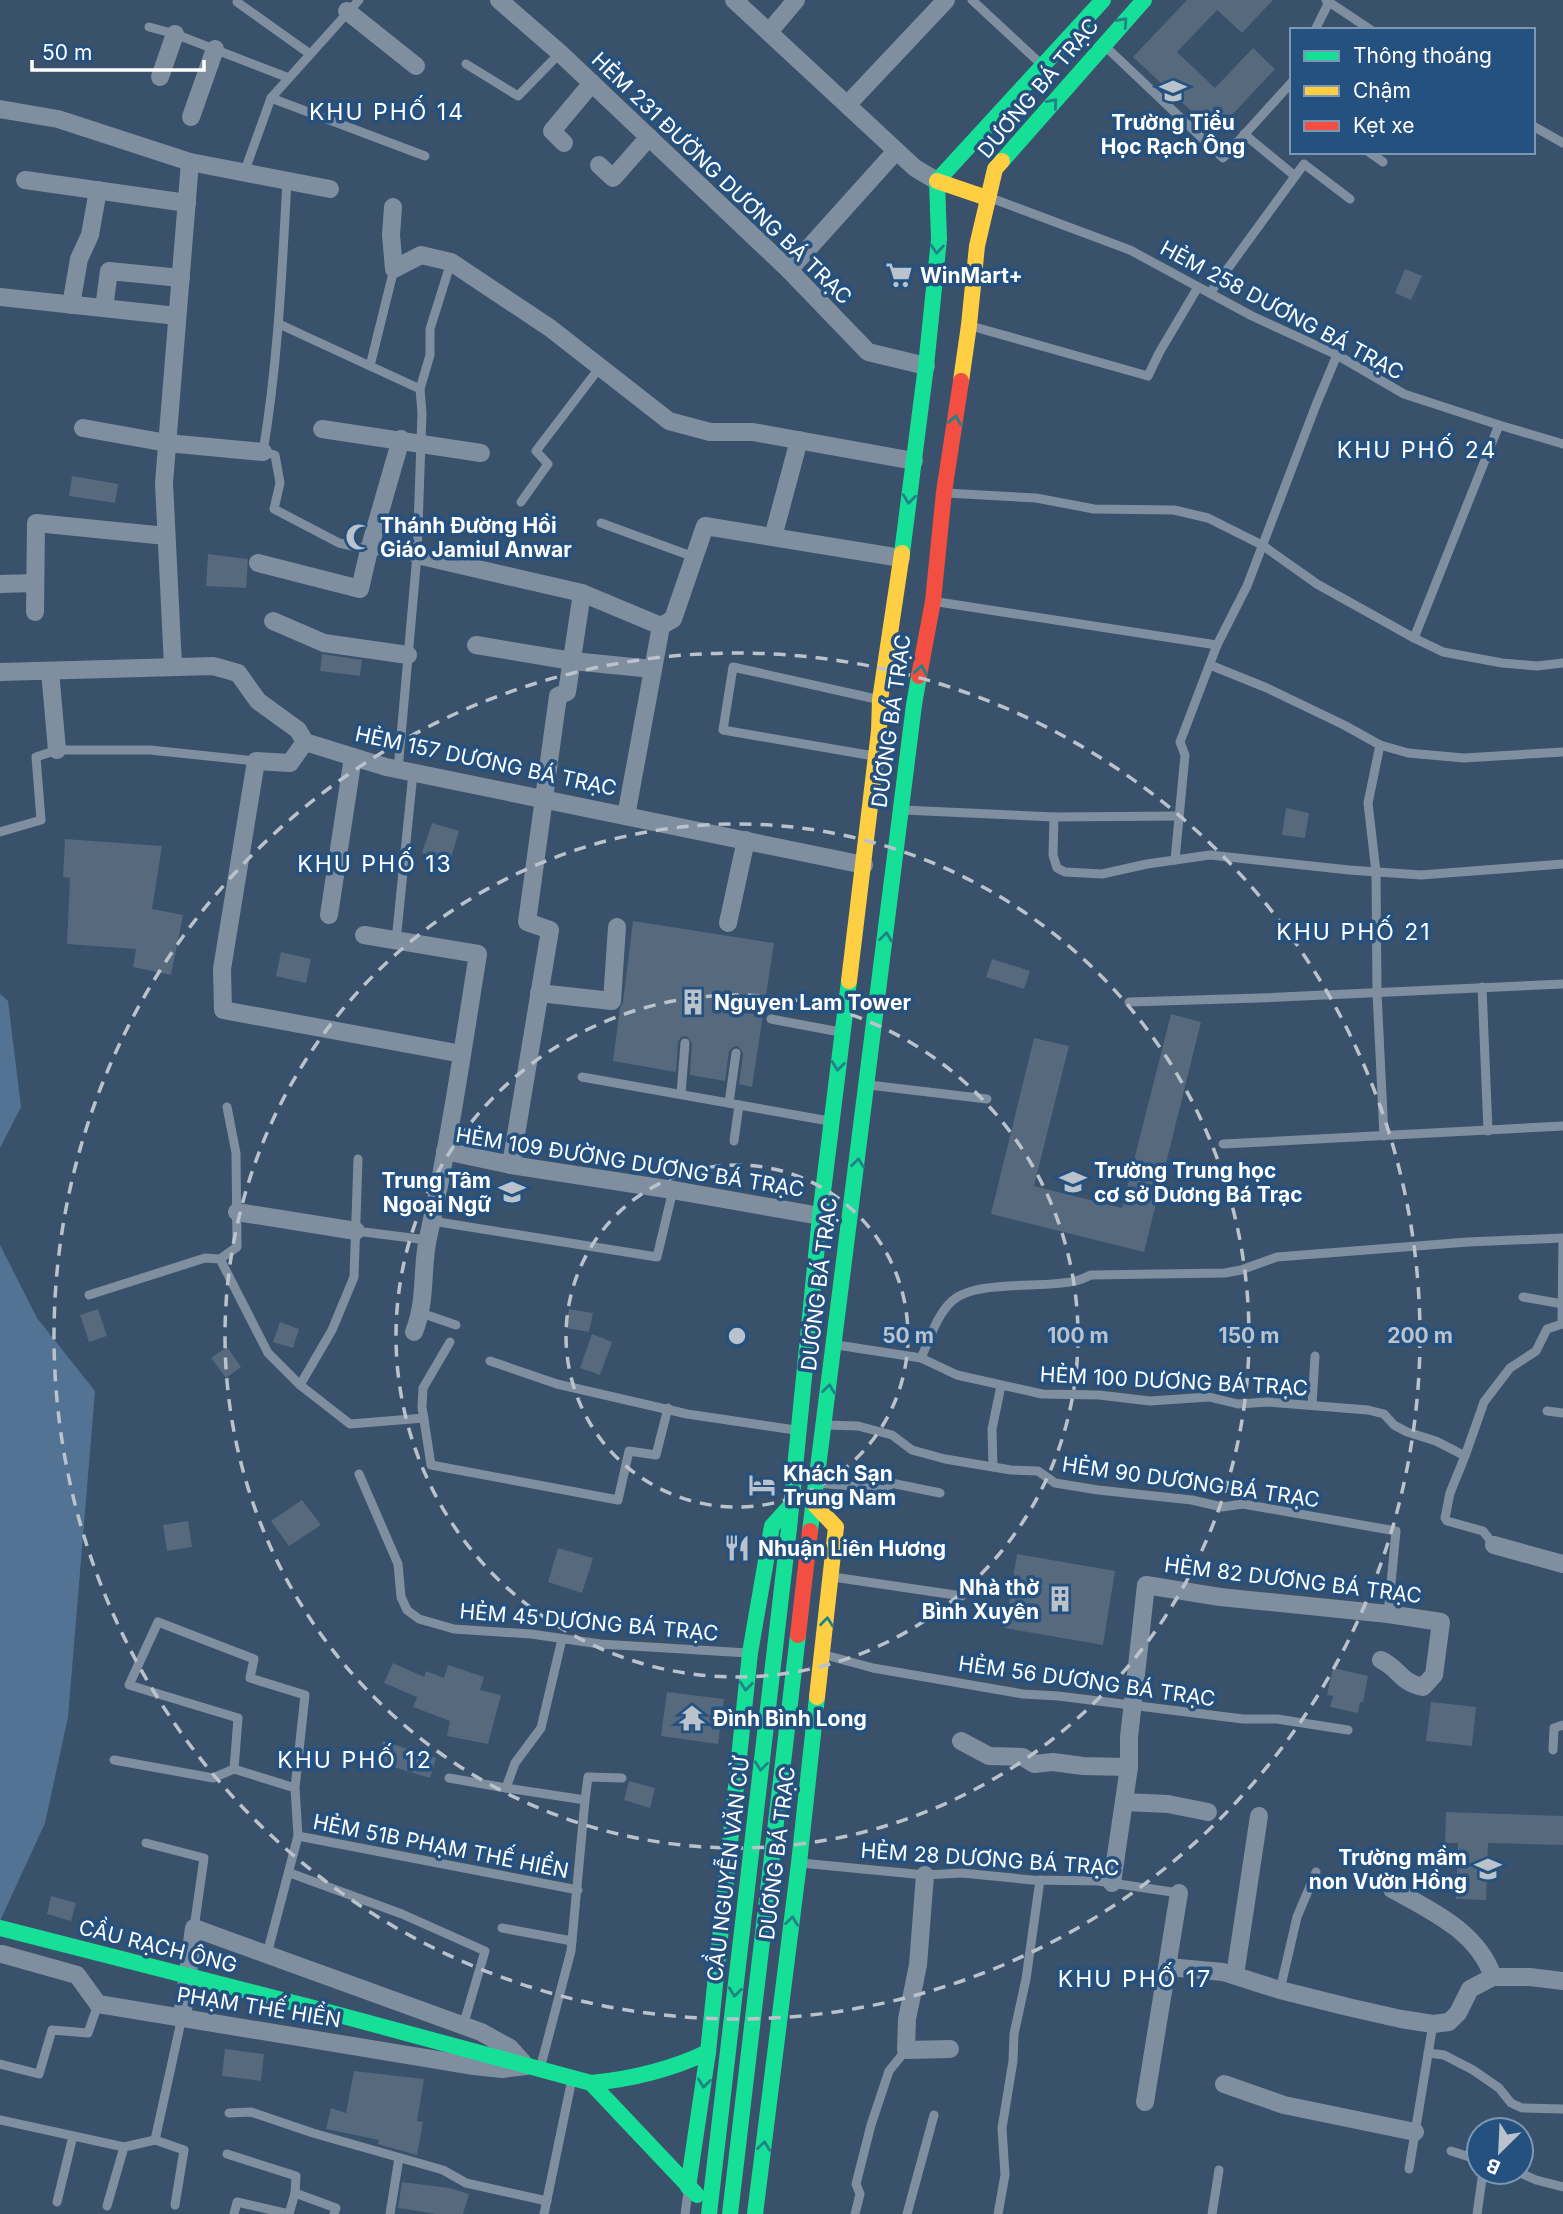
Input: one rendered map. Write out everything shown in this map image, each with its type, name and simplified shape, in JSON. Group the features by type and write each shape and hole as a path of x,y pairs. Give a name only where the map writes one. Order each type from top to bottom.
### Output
{"main road":[{"name":"DƯƠNG BÁ TRẠC","path":"789,1528 820,1216 864,865 880,700 926,366 939,239 937,181 1103,0"},
{"name":"DƯƠNG BÁ TRẠC","path":"810,1531 901,810 933,601 944,492 969,326 977,246 995,169 1144,0"},
{"path":"937,181 988,198"},
{"path":"879,731 911,737"},
{"name":"DƯƠNG BÁ TRẠC","path":"688,2187 708,2052 750,1653 772,1526 791,1505"},
{"name":"DƯƠNG BÁ TRẠC","path":"755,2214 799,1863 836,1527 815,1505"},
{"name":"CẦU NGUYỄN VĂN CỪ","path":"709,2214 789,1528"},
{"name":"CẦU NGUYỄN VĂN CỪ","path":"730,2214 810,1531"},
{"name":"CẦU RẠCH ÔNG","path":"0,1927 306,2006"},
{"name":"PHẠM THẾ HIỂN","path":"306,2006 591,2083"},
{"path":"710,2032 723,2046 738,2052 753,2053 777,2042"},
{"path":"591,2083 655,2074 708,2052"},
{"path":"591,2083 716,2214"}],"street":[{"name":"HẺM 231 ĐƯỜNG DƯƠNG BÁ TRẠC","path":"499,0 560,53 789,270 868,352 926,366"},
{"path":"734,0 915,168 937,181"},
{"path":"769,32 796,0"},
{"path":"848,104 946,0"},
{"path":"353,6 416,66"},
{"path":"160,77 175,34"},
{"path":"191,117 215,49"},
{"path":"565,143 552,131 592,83"},
{"path":"0,109 58,119 190,162 330,189"},
{"path":"599,165 613,178 649,137"},
{"path":"789,270 896,151"},
{"path":"173,666 164,483 190,162"},
{"path":"25,180 187,203"},
{"path":"71,305 79,259 90,235 98,190"},
{"path":"393,207 391,234 394,269 421,255 451,262 550,328 669,421 710,432 754,432 914,461"},
{"path":"104,308 109,271 181,278"},
{"path":"0,298 177,316"},
{"path":"83,428 167,443 262,452"},
{"path":"322,429 481,453"},
{"path":"258,563 360,589 401,439"},
{"path":"773,537 799,440"},
{"path":"34,612 36,523 166,536"},
{"path":"626,816 661,626 673,619 705,526 901,558"},
{"path":"417,555 582,593 661,626"},
{"path":"0,584 35,583"},
{"path":"511,1165 550,930 527,922 542,799 558,696 567,692 582,593"},
{"path":"273,621 324,643 408,655"},
{"path":"476,645 572,661 653,669"},
{"name":"HẺM 157 DƯƠNG BÁ TRẠC","path":"0,672 213,666 238,673 258,701 298,730 305,742 353,757 406,771 864,865"},
{"path":"50,671 57,750"},
{"path":"305,742 290,764 256,761 222,968 223,1010 462,1054"},
{"path":"329,915 353,757"},
{"path":"728,923 746,840"},
{"path":"540,993 612,1001 617,927"},
{"path":"363,935 478,954 445,1151"},
{"name":"HẺM 109 ĐƯỜNG DƯƠNG BÁ TRẠC","path":"414,1332 421,1314 427,1240 445,1151 511,1165 820,1216"},
{"path":"237,1212 356,1231"},
{"path":"1494,1545 1563,1564"},
{"name":"HẺM 82 DƯƠNG BÁ TRẠC","path":"1132,1706 1146,1585 1220,1597 1441,1622 1434,1675 1423,1686 1412,1684 1399,1676 1388,1663 1381,1660"},
{"path":"1112,1883 1129,1767 1132,1706"},
{"path":"961,1741 989,1756 1023,1757 1034,1763 1129,1767"},
{"path":"1124,1802 1168,1804 1208,1812"},
{"path":"1235,1975 1259,1816"},
{"path":"925,1875 918,1965 907,2019 906,2050 950,2049"},
{"path":"1392,1889 1438,1914 1469,1938 1489,1966 1493,1978"},
{"path":"1145,2102 1179,1893"},
{"path":"183,2018 194,1928"},
{"name":"PHẠM THẾ HIỂN","path":"194,1928 496,2039 533,2067"},
{"path":"2,1954 78,1975 98,2004"},
{"path":"1168,1967 1223,1972 1280,1990 1401,2020 1433,2024 1449,2022 1458,2013 1470,1989 1493,1978 1530,1976 1563,1981"},
{"name":"PHẠM THẾ HIỂN","path":"98,2004 474,2067 533,2067"},
{"path":"1224,2084 1284,2105 1415,2132"}],"lane":[{"path":"972,0 1042,65"},
{"path":"1316,28 1328,1 1368,28"},
{"path":"237,2 310,54"},
{"path":"244,173 271,98 353,6"},
{"path":"149,27 175,34 289,78"},
{"path":"1103,44 1223,159 1289,89"},
{"path":"466,64 518,96 560,53"},
{"path":"271,98 425,156"},
{"path":"1535,128 1563,143"},
{"path":"1244,135 1295,176"},
{"path":"1371,154 1383,162"},
{"path":"1210,293 1304,164 1350,199"},
{"path":"287,181 279,324 271,404 262,452 275,455 280,482 274,509 339,543 369,550 417,555"},
{"name":"HẺM 258 DƯƠNG BÁ TRẠC","path":"988,198 1011,204 1130,250 1252,316 1337,355 1404,394 1563,444"},
{"path":"396,941 406,771 408,655 417,555 420,389 430,355 430,329 451,262"},
{"path":"370,366 394,269"},
{"path":"969,326 1148,376 1198,287"},
{"path":"279,324 420,389"},
{"path":"1175,860 1185,755 1180,742 1217,645 1247,586 1337,355"},
{"path":"521,502 548,464 536,451 600,367"},
{"path":"1414,638 1499,425"},
{"path":"944,492 1036,498 1094,509 1174,510 1208,518 1262,545 1317,584 1443,652 1465,658 1537,666 1563,663"},
{"path":"601,523 694,557"},
{"path":"933,601 1217,645"},
{"path":"1210,665 1279,694 1380,745 1408,753 1442,757 1563,752"},
{"path":"876,756 723,730 733,667 880,700"},
{"path":"1380,745 1368,803 1376,872 1377,993 1384,1136"},
{"path":"0,832 41,820 36,757 57,750 150,750 256,761"},
{"path":"901,810 1054,817 1179,816"},
{"path":"1054,817 1053,855 1057,868 1065,872 1102,874 1210,855 1421,875 1563,864"},
{"path":"1129,1002 1563,984"},
{"path":"1482,988 1488,1131"},
{"path":"771,1019 842,1032"},
{"path":"681,1094 685,1044"},
{"path":"734,1140 736,1053"},
{"path":"582,1077 831,1121"},
{"path":"867,1085 987,1099"},
{"path":"89,1295 205,1258 220,1259 237,1247 236,1153 226,1107"},
{"path":"1223,1144 1563,1126"},
{"path":"300,1385 332,1330 354,1277 358,1159"},
{"path":"432,1221 657,1257 673,1190"},
{"path":"356,1231 427,1240"},
{"path":"921,1359 939,1317 953,1300 969,1292 1017,1285 1077,1281 1090,1275 1225,1273 1277,1257 1468,1242 1563,1239 1563,1324 1547,1329 1536,1351 1510,1368 1484,1402 1450,1493 1445,1518 1447,1521 1483,1531 1494,1545"},
{"path":"220,1259 268,1353 300,1385 350,1424 424,1418"},
{"path":"1523,1297 1563,1304"},
{"path":"421,1314 456,1325"},
{"path":"450,1342 423,1388 424,1418 431,1465 618,1500 629,1451 656,1455 668,1408"},
{"name":"HẺM 100 DƯƠNG BÁ TRẠC","path":"835,1345 921,1359 957,1375 1042,1394 1099,1395 1150,1401 1209,1397 1238,1404 1268,1402 1368,1410 1384,1414 1394,1425 1407,1432 1436,1441 1465,1456"},
{"path":"1312,1405 1315,1356"},
{"path":"490,1361 557,1384 687,1413 800,1431"},
{"path":"993,1466 992,1429 1001,1386"},
{"path":"1547,1411 1563,1413"},
{"name":"HẺM 90 DƯƠNG BÁ TRẠC","path":"825,1425 858,1426 892,1436 912,1450 945,1459 1011,1470 1038,1471 1055,1483 1192,1500 1222,1507 1243,1504 1395,1531 1388,1614"},
{"name":"HẺM 45 DƯƠNG BÁ TRẠC","path":"359,1474 398,1564 401,1597 407,1610 419,1619 454,1629 531,1634 600,1644 750,1653"},
{"path":"817,1482 886,1490 891,1483 940,1493"},
{"path":"831,1577 962,1596"},
{"path":"234,1769 238,1718 129,1685 158,1622 254,1659 250,1678 305,1695 295,1788 298,1836 267,1954"},
{"path":"506,1788 515,1763 541,1728 562,1639"},
{"name":"HẺM 56 DƯƠNG BÁ TRẠC","path":"823,1654 873,1668 1023,1694 1058,1696 1243,1720 1277,1720 1348,1730"},
{"path":"1553,1750 1554,1728 1563,1725"},
{"path":"114,1760 213,1778 234,1769 295,1788"},
{"path":"533,2067 572,1941 588,1777 622,1778"},
{"path":"449,1778 585,1800"},
{"name":"HẺM 51B PHẠM THẾ HIỂN","path":"298,1836 578,1889"},
{"path":"146,1843 204,1858 194,1928"},
{"name":"HẺM 28 DƯƠNG BÁ TRẠC","path":"799,1863 925,1875 962,1873 1112,1883 1179,1893"},
{"path":"290,1872 402,1914 485,1951 463,2026"},
{"path":"1280,1990 1297,1917 1316,1872"},
{"path":"998,2214 1005,2175 1002,2128 1013,2061 1014,2035 1026,1979 1040,1880"},
{"path":"502,1928 572,1941"},
{"path":"0,2064 39,2074 52,2029 88,2034 98,2004"},
{"path":"155,2140 183,2018"},
{"path":"1409,2169 1433,2024"},
{"path":"855,2214 860,2193 856,2184 871,2125 889,2071 906,2050"},
{"path":"1428,2053 1444,2055 1473,2070 1499,2088 1511,2103 1522,2108 1563,2109"},
{"path":"544,2214 573,2078"},
{"path":"229,2113 251,2112 313,2133 443,2170 466,2183 547,2200"},
{"path":"907,2214 934,2116"},
{"path":"0,2120 124,2147 155,2140 184,2150 175,2205"},
{"path":"57,2202 73,2136"},
{"path":"107,2206 124,2147"},
{"path":"1451,2151 1465,2156"},
{"path":"227,2154 296,2176 289,2214 237,2202 234,2214"},
{"path":"390,2214 399,2158"},
{"path":"1212,2214 1219,2170"},
{"path":"1535,2180 1563,2187"},
{"path":"1478,2214 1481,2186"},
{"path":"685,2214 688,2187"},
{"path":"295,2193 335,2208 334,2214"}],"water":[{"path":"0,994 8,1001 21,1107 0,1148"},
{"path":"0,1245 37,1318 95,1391 68,1717 45,1823 0,1921"}],"building":[{"path":"1187,0 1273,0 1242,33 1217,10 1177,52 1215,88 1253,48 1275,69 1215,133 1133,57"},
{"path":"1405,269 1422,276 1411,300 1395,293"},
{"path":"72,476 118,484 115,503 69,496"},
{"path":"208,554 248,559 246,588 206,586"},
{"path":"322,654 362,660 360,676 320,671"},
{"path":"1286,808 1309,813 1305,838 1282,835"},
{"path":"432,823 459,831 450,861 422,853"},
{"path":"65,839 162,846 152,909 183,915 171,975 133,967 136,949 67,944 70,878 63,877"},
{"name":"Nguyen Lam Tower","path":"633,921 774,943 752,1087 739,1084 743,1053 738,1046 729,1051 725,1081 690,1075 692,1043 686,1036 681,1037 678,1042 676,1072 613,1061"},
{"path":"281,952 311,959 306,983 276,976"},
{"path":"992,959 1030,971 1024,989 986,977"},
{"path":"1171,1014 1201,1022 1144,1252 991,1214 1034,1038 1069,1046 1034,1186 1122,1208"},
{"path":"98,1309 107,1336 89,1342 80,1315"},
{"path":"569,1309 593,1313 589,1332 566,1328"},
{"path":"280,1322 299,1329 293,1348 273,1342"},
{"path":"592,1334 612,1342 600,1375 580,1368"},
{"path":"227,1347 241,1367 226,1378 211,1358"},
{"path":"302,1500 321,1525 289,1546 271,1521"},
{"path":"188,1521 192,1547 167,1551 163,1525"},
{"path":"558,1548 593,1558 582,1593 548,1582"},
{"name":"Nhà thờ Bình Xuyên","path":"1017,1554 1115,1571 1103,1645 1005,1628"},
{"path":"393,1663 424,1677 426,1671 444,1678 448,1665 484,1677 480,1690 501,1695 488,1744 447,1736 450,1721 413,1707 417,1697 384,1683"},
{"path":"1333,1668 1368,1676 1358,1713 1330,1707 1333,1696 1327,1695"},
{"name":"Đình Bình Long","path":"667,1692 724,1699 718,1744 661,1736"},
{"path":"1431,1702 1476,1707 1472,1746 1426,1741"},
{"path":"383,1741 436,1758 430,1778 377,1762"},
{"path":"629,1781 655,1788 650,1808 624,1800"},
{"path":"1446,1812 1563,1816 1563,1845 1488,1843 1486,1900 1456,1899 1458,1843 1445,1843"},
{"path":"51,1896 76,1903 71,1921 47,1914"},
{"path":"225,2049 264,2054 261,2081 222,2076"},
{"path":"354,2071 424,2079 417,2121 423,2122 417,2155 378,2144 379,2140 326,2129 331,2108 346,2113"},
{"path":"402,2182 450,2188 469,2194 463,2214 437,2214 398,2208"}],"traffic: fast":[{"path":"902,553 939,239 937,181 1103,0"},
{"path":"1002,161 1144,0"},
{"path":"810,1531 919,676"},
{"path":"789,1528 820,1216 849,981"},
{"path":"688,2187 708,2052 750,1653 772,1526 791,1505"},
{"path":"709,2214 789,1528"},
{"path":"730,2214 798,1635"},
{"path":"755,2214 817,1697"},
{"path":"0,1928 306,2006"},
{"path":"306,2006 591,2083 697,2195"},
{"path":"591,2083 651,2073 708,2052"}],"traffic: slow":[{"path":"961,381 977,246 995,169 1002,161"},
{"path":"937,181 987,198"},
{"path":"849,981 879,731 880,700 902,553"},
{"path":"815,1505 836,1527 817,1697"}],"traffic: jam":[{"path":"919,676 933,601 944,492 961,381"},
{"path":"798,1635 810,1531"}],"place":[{"name":"Trường Tiểu Học Rạch Ông","path":"1173,91"},
{"name":"WinMart+","path":"899,275"},
{"name":"Thánh Đường Hồi Giáo Jamiul Anwar","path":"359,537"},
{"name":"Nguyen Lam Tower","path":"693,1002"},
{"name":"Trường Trung học cơ sở Dương Bá Trạc","path":"1073,1182"},
{"name":"Trung Tâm Ngoại Ngữ","path":"512,1192"},
{"name":"Khách Sạn Trung Nam","path":"762,1485"},
{"name":"Nhuận Liên Hương","path":"737,1548"},
{"name":"Nhà thờ Bình Xuyên","path":"1060,1599"},
{"name":"Đình Bình Long","path":"692,1718"},
{"name":"Trường mầm non Vườn Hồng","path":"1488,1869"}],"district":[{"name":"KHU PHỐ 14","path":"387,112"},
{"name":"KHU PHỐ 24","path":"1417,450"},
{"name":"KHU PHỐ 13","path":"375,864"},
{"name":"KHU PHỐ 21","path":"1354,932"},
{"name":"KHU PHỐ 12","path":"355,1760"},
{"name":"KHU PHỐ 17","path":"1135,1979"}]}
